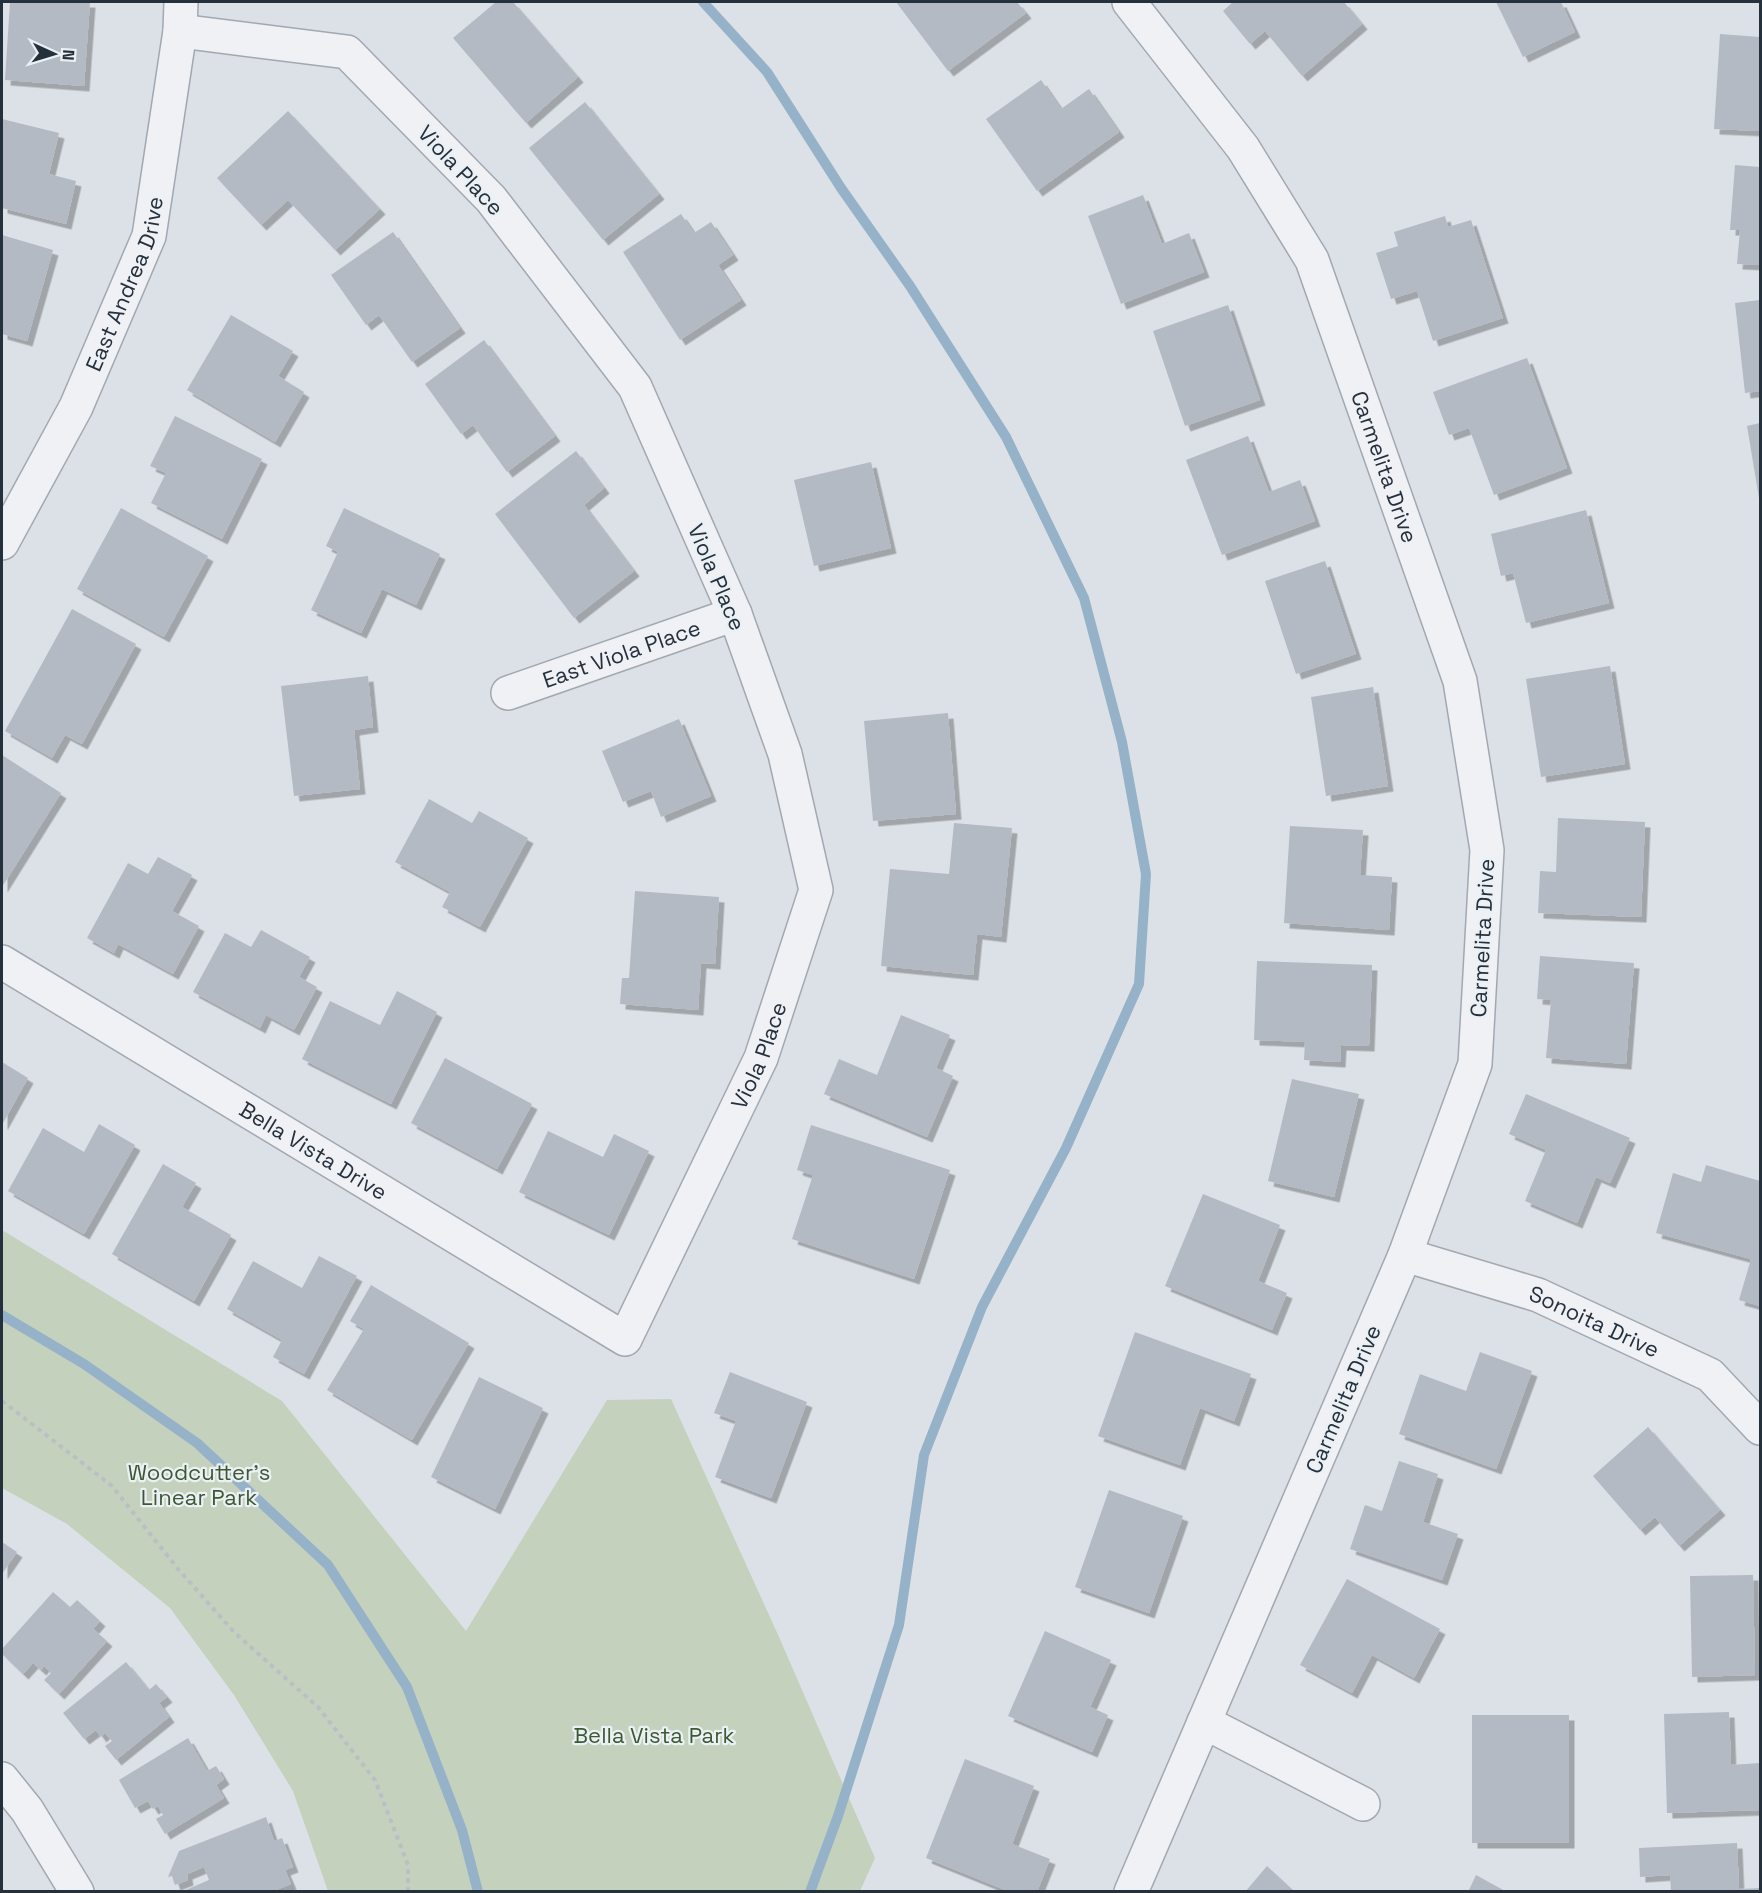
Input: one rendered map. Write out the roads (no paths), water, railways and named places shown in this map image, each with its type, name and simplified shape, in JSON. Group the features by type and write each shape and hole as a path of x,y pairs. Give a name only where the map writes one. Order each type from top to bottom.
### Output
{"street":[{"name":"Carmelita Drive","path":"1129,2 1244,148 1312,260 1460,681 1487,850 1475,1064 1405,1255 1131,1892"},
{"name":"East Andrea Drive","path":"2,543 76,407 148,236 181,16"},
{"name":"Viola Place","path":"181,16 347,52 491,199 635,387 735,614 785,754 816,890 761,1058 625,1339"},
{"name":"East Viola Place","path":"508,693 735,614"},
{"name":"Bella Vista Drive","path":"2,962 625,1339"},
{"name":"Sonoita Drive","path":"1405,1255 1538,1295 1710,1375 1761,1428"},
{"path":"1204,1722 1363,1804"},
{"path":"2,1779 27,1810 77,1892"}],"waterway":[{"path":"703,2 767,72 841,188 910,286 1006,437 1084,598 1122,742 1146,874 1139,984 1066,1148 982,1307 924,1455 899,1625 838,1816 810,1892"},
{"path":"2,1315 84,1364 197,1443 328,1565 407,1687 462,1830 478,1892"}],"park label":[{"name":"Woodcutter's Linear Park","path":"199,1484"},
{"name":"Bella Vista Park","path":"654,1735"}]}
